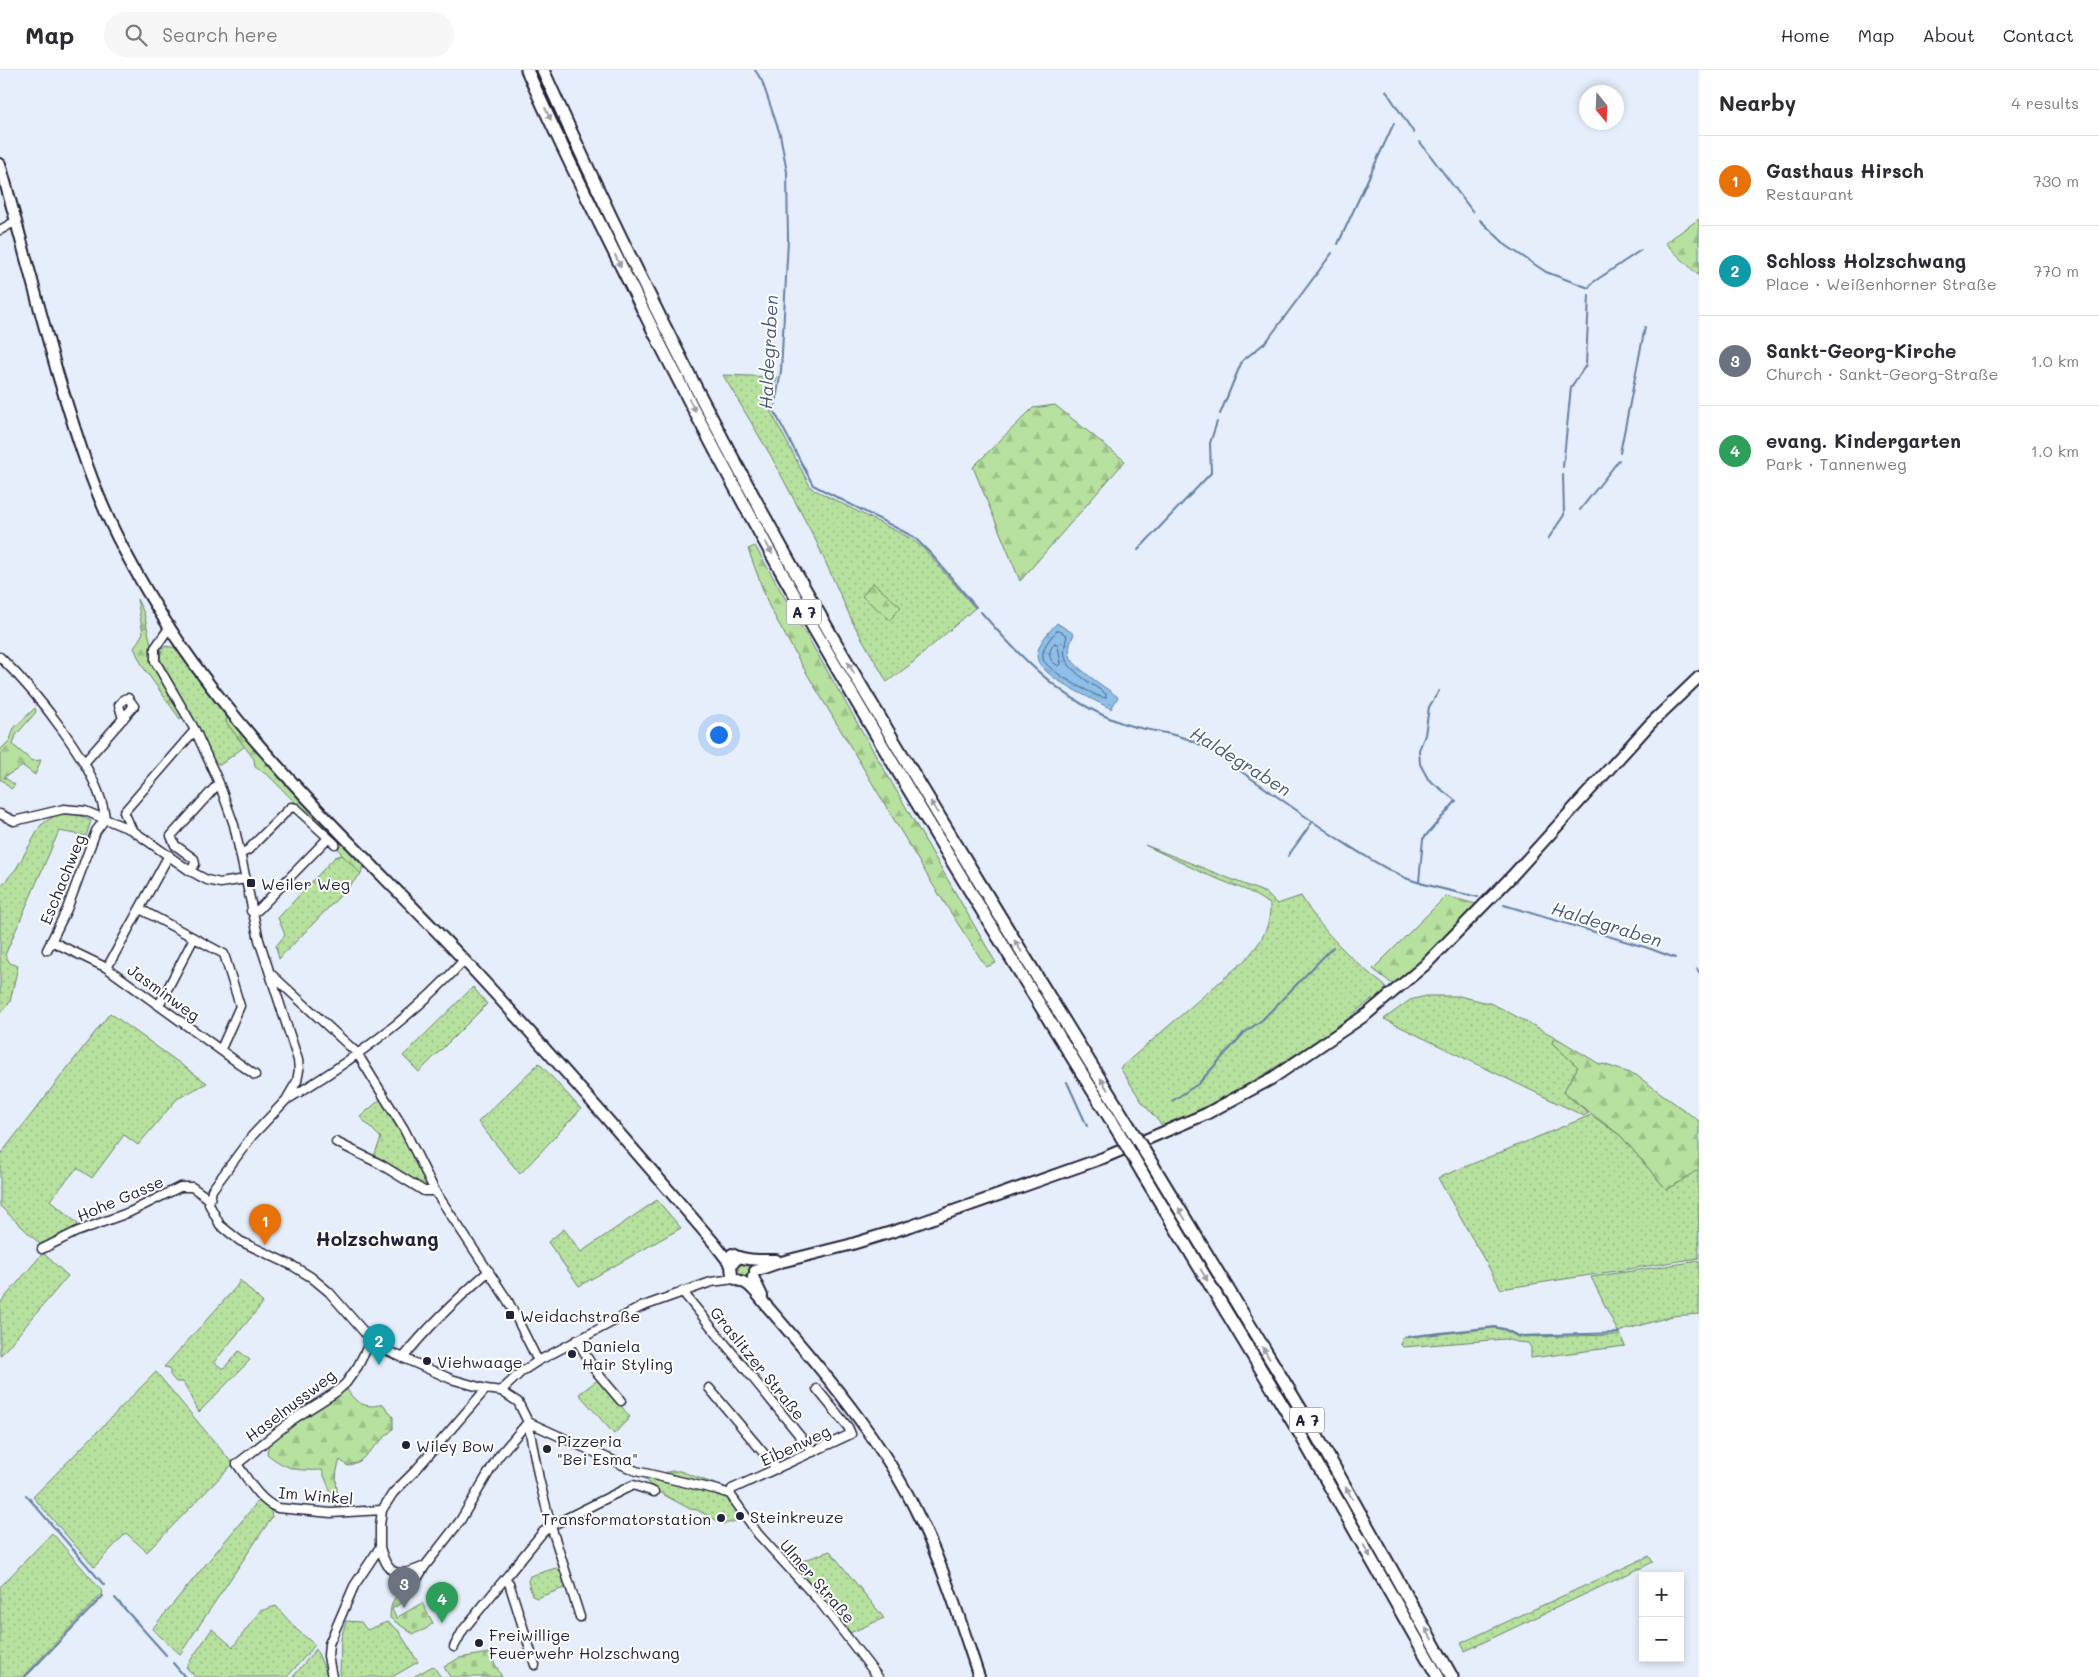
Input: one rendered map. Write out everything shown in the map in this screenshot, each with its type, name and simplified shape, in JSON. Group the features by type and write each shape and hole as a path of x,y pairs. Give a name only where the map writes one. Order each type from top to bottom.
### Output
{"highway":[{"name":"A 7","path":"527,70 598,220 670,363 808,618 968,890 1119,1133 1300,1434 1438,1677"},
{"name":"A 7","path":"543,70 609,213 680,356 832,636 984,890 1314,1431 1452,1677"}],"main road":[{"path":"0,164 73,426 94,483 121,545 168,628 224,703 276,764 464,960 590,1099 714,1243 746,1277 852,1410 907,1494 919,1516 979,1677"},
{"path":"746,1277 790,1260 849,1245 902,1228 1103,1158 1206,1114 1271,1079 1367,1014 1425,965 1512,876 1650,724 1699,677"},
{"path":"733,1264 744,1257 750,1260 790,1260"},
{"path":"746,1277 750,1260"}],"street":[{"path":"0,230 16,221"},
{"path":"168,628 155,648 155,661 195,730 219,783 242,853 252,911 298,1060 297,1081 286,1100"},
{"path":"0,657 44,705 84,763 104,807 105,819"},
{"path":"84,763 122,718"},
{"path":"132,830 124,812 195,730"},
{"path":"190,871 195,864 194,859 175,845 171,836 219,783"},
{"path":"242,853 248,850 291,806 296,808 335,844"},
{"path":"0,814 14,821 64,809 85,811 132,830 190,871 207,880 220,883 246,879"},
{"name":"Eschachweg","path":"46,950 67,909 96,831 105,819"},
{"path":"252,911 258,910 328,838"},
{"path":"107,968 169,856"},
{"path":"140,909 224,954 240,1002 240,1010 221,1049"},
{"path":"159,1005 194,938"},
{"name":"Jasminweg","path":"52,941 107,968 255,1075"},
{"path":"464,960 392,1028 286,1100 252,1136 218,1180 209,1199 215,1218 224,1230 240,1241 310,1277 329,1292 371,1340 381,1348 451,1379 486,1390 501,1391 518,1402 528,1422 538,1477 550,1526 580,1617"},
{"path":"270,973 357,1053 404,1129 435,1191 508,1301 538,1361"},
{"path":"336,1142 380,1164 424,1191 435,1191"},
{"name":"Hohe Gasse","path":"42,1249 76,1232 111,1220 159,1199 180,1187 192,1186 209,1199"},
{"path":"711,1282 733,1264"},
{"path":"403,1358 422,1334 448,1307 489,1271"},
{"path":"501,1391 521,1372 538,1361 641,1307 711,1282 746,1277"},
{"name":"Graslitzer Straße","path":"682,1291 813,1452"},
{"name":"Haselnussweg","path":"237,1464 295,1418 336,1392 358,1366 371,1340"},
{"path":"576,1340 594,1369 621,1402"},
{"path":"709,1388 777,1469"},
{"name":"Eibenweg","path":"730,1494 732,1490 851,1434 848,1427 817,1389"},
{"path":"425,1566 408,1574 403,1574 393,1572 387,1566 380,1547 382,1510 393,1493 486,1390"},
{"path":"528,1422 636,1471 730,1494"},
{"path":"412,1587 425,1566 460,1522 498,1457 528,1422"},
{"name":"Im Winkel","path":"237,1464 261,1496 271,1505 278,1508 331,1513 382,1510"},
{"path":"454,1647 463,1630 543,1532 550,1526 633,1485 654,1492"},
{"name":"Ulmer Straße","path":"730,1494 758,1534 820,1602 878,1677"},
{"path":"332,1677 328,1656 329,1644 354,1586 370,1565 380,1547"},
{"path":"370,1565 378,1563 387,1566"},
{"path":"505,1579 509,1583 535,1665"}],"green space":[{"path":"1699,219 1699,276 1665,243"},
{"path":"723,375 777,377 770,410 811,488 912,539 925,550 975,608 911,664 887,682 853,623 816,541 771,456"},
{"path":"1055,405 1125,461 1020,581 973,467 1033,408"},
{"path":"755,546 996,963 986,967 933,885 800,662 769,606 748,549"},
{"path":"873,583 901,607 890,620 862,596"},
{"path":"137,599 144,613 151,645 152,663 184,716 180,719 143,667 134,648 143,633"},
{"path":"165,646 178,648 230,717 226,722 245,746 220,765 212,760 190,712 161,661 160,654"},
{"path":"35,708 36,712 16,735 13,745 32,761 41,760 35,775 23,766 4,777 15,785 11,789 0,780 0,750 10,740 14,728"},
{"path":"230,717 363,864 361,874 342,855 334,842 269,776 255,767 254,759 226,722 226,719"},
{"path":"57,814 76,814 91,821 86,836 59,831 5,955 10,963 18,966 10,1002 0,1013 0,887 16,869 41,825"},
{"path":"1145,845 1266,893 1277,904 1301,896 1318,922 1349,956 1385,986 1384,993 1355,1012 1356,1015 1254,1081 1164,1128 1142,1102 1120,1068 1244,961 1263,935 1269,921 1270,904 1248,891 1205,874"},
{"path":"342,855 361,874 279,959 276,946 285,935 278,918 335,857"},
{"path":"1446,896 1476,904 1439,945 1395,986 1373,969"},
{"path":"473,987 487,1004 419,1072 403,1056"},
{"path":"1426,996 1459,996 1493,1004 1555,1037 1552,1043 1578,1067 1563,1092 1589,1113 1584,1116 1384,1019 1410,1000"},
{"path":"110,1013 207,1083 177,1099 138,1145 124,1135 92,1178 77,1168 50,1200 78,1224 75,1229 42,1246 0,1206 0,1155"},
{"path":"1555,1037 1601,1065 1603,1064 1636,1075 1699,1121 1699,1169 1667,1190 1621,1136 1563,1092 1578,1067 1552,1043"},
{"path":"539,1063 581,1109 520,1174 478,1122"},
{"path":"383,1097 428,1185 425,1188 374,1156 381,1138 360,1117"},
{"path":"1591,1115 1621,1136 1667,1190 1698,1168 1699,1258 1501,1289 1438,1178"},
{"path":"657,1200 681,1228 579,1286 548,1242 564,1229 581,1252"},
{"path":"43,1253 68,1276 0,1356 0,1303"},
{"path":"743,1261 749,1264 752,1270 749,1276 743,1279 737,1276 734,1270 737,1264"},
{"path":"1699,1261 1699,1314 1672,1316 1618,1332 1591,1277"},
{"path":"240,1280 263,1303 214,1362 223,1369 239,1351 250,1360 199,1412 183,1382 176,1382 170,1375 170,1368 164,1367 237,1286"},
{"path":"1495,1328 1518,1337 1620,1335 1625,1346 1531,1358 1531,1348 1528,1343 1505,1339 1403,1347 1401,1345 1402,1338"},
{"path":"156,1372 233,1464 147,1552 126,1533 94,1567 33,1497"},
{"path":"599,1379 630,1417 614,1434 579,1394"},
{"path":"347,1389 362,1404 372,1406 383,1404 393,1417 393,1429 360,1461 348,1466 340,1460 336,1479 341,1508 337,1509 322,1470 293,1468 267,1454 269,1442 300,1418"},
{"path":"680,1471 723,1487 663,1473"},
{"path":"641,1474 724,1494 732,1501 742,1517 740,1520 724,1524 697,1510 690,1509 655,1490"},
{"path":"260,1499 271,1511 272,1517 180,1654 152,1629"},
{"path":"52,1533 102,1591 101,1595 23,1677 0,1677 0,1587"},
{"path":"830,1551 884,1618 850,1633 791,1565"},
{"path":"1649,1556 1653,1562 1465,1651 1461,1643"},
{"path":"556,1568 562,1572 567,1587 537,1598 532,1596 528,1581 530,1576"},
{"path":"407,1588 414,1595 392,1609 396,1618 422,1603 433,1623 426,1629 413,1634 390,1618 391,1608 396,1596"},
{"path":"276,1606 296,1629 315,1645 287,1677 195,1677 186,1667 212,1629 233,1647 260,1611"},
{"path":"346,1621 361,1622 367,1630 387,1622 398,1630 418,1662 392,1677 340,1677 341,1639"},
{"path":"316,1649 328,1677 293,1677"},
{"path":"489,1653 502,1677 450,1677 444,1667 459,1658"},
{"path":"433,1666 441,1677 413,1677"}],"water":[{"path":"1057,623 1074,634 1069,652 1074,662 1085,673 1118,697 1111,709 1056,679 1039,664 1037,656 1039,646"}],"waterway":[{"name":"Haldegraben","path":"755,70 762,81 780,134 787,172 788,240 781,371 774,411 813,485 914,537 932,555 976,607"},
{"path":"1386,91 1414,133"},
{"path":"1338,244 1394,123"},
{"path":"1420,142 1473,212"},
{"path":"1480,220 1507,246 1546,272 1589,288 1592,283 1641,250"},
{"path":"1220,414 1242,361 1266,342 1332,253"},
{"path":"1563,467 1571,387 1586,365 1589,295"},
{"path":"1620,453 1645,327"},
{"path":"1138,550 1211,473 1210,443 1217,422"},
{"path":"1580,510 1619,460"},
{"path":"1548,539 1564,515 1563,474"},
{"name":"Haldegraben","path":"981,612 1044,677 1081,703 1122,723 1176,735 1195,742 1216,754 1361,854 1401,876 1438,888 1478,897"},
{"path":"1419,882 1423,839 1456,801 1428,779 1420,764 1419,750 1425,735 1429,707 1439,691"},
{"path":"1288,856 1313,821"},
{"name":"Haldegraben","path":"1504,905 1648,948 1675,958"},
{"path":"1172,1101 1198,1084 1244,1033 1262,1020 1333,947"},
{"path":"1067,1082 1087,1126"},
{"path":"1404,1337 1495,1327 1518,1336 1619,1333"},
{"path":"26,1495 104,1585"},
{"path":"25,1677 103,1596"},
{"path":"115,1598 166,1655"},
{"path":"173,1663 185,1677"}],"place":[{"name":"Weiler Weg","path":"251,883"},
{"name":"Gasthaus Hirsch","path":"265,1245"},
{"name":"Weidachstraße","path":"510,1315"},
{"name":"Daniela Hair Styling","path":"572,1354"},
{"name":"Viehwaage","path":"427,1361"},
{"name":"Schloss Holzschwang","path":"379,1365"},
{"name":"Wiley Bow","path":"406,1445"},
{"name":"Pizzeria \"Bei Esma\"","path":"547,1449"},
{"name":"Steinkreuze","path":"740,1516"},
{"name":"Transformatorstation","path":"721,1518"},
{"name":"Sankt-Georg-Kirche","path":"404,1608"},
{"name":"evang. Kindergarten","path":"442,1623"},
{"name":"Freiwillige Feuerwehr Holzschwang","path":"479,1643"}],"district":[{"name":"Holzschwang","path":"377,1238"}]}
